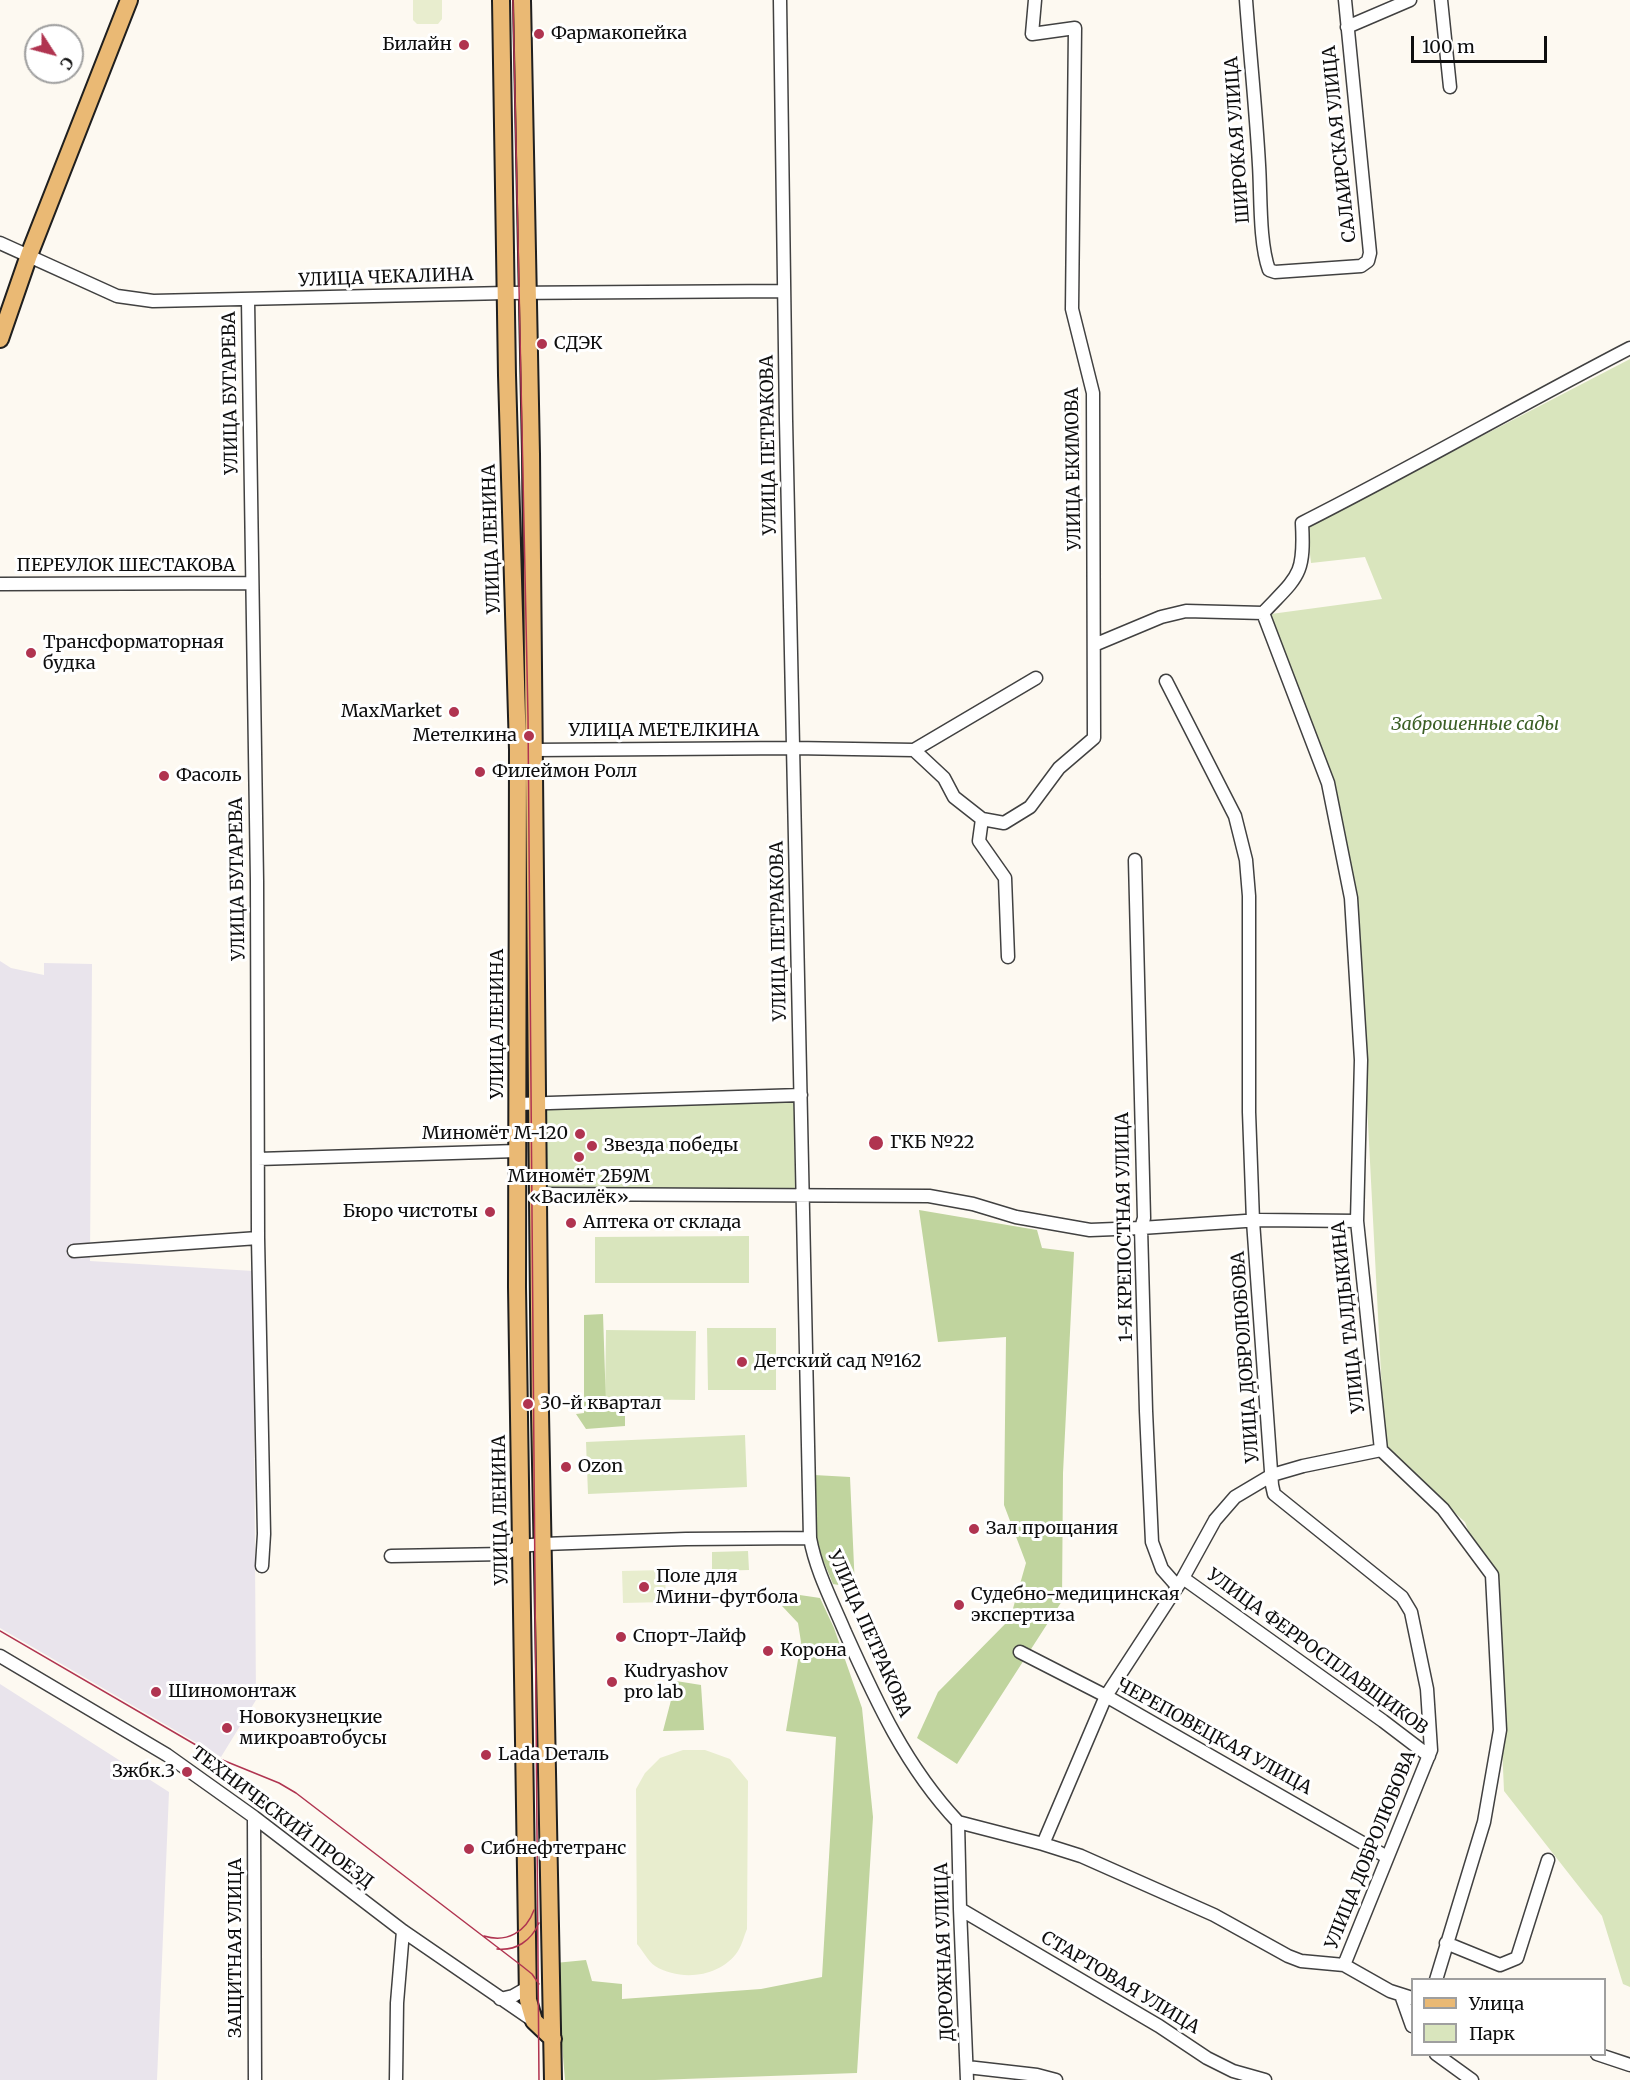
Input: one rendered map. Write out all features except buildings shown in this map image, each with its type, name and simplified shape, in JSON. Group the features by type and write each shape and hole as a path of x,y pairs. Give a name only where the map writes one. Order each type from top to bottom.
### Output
{"main road":[{"path":"0,339 29,255 129,0"},
{"name":"УЛИЦА ЛЕНИНА","path":"501,0 518,750 520,1546 527,1988 534,2021"},
{"path":"522,0 528,293 543,1544 553,2080"},
{"path":"534,2021 553,2039"}],"street":[{"name":"УЛИЦА ПЕТРАКОВА","path":"780,0 810,1538 814,1560 826,1588 866,1680 898,1743 939,1802 958,1822"},
{"name":"УЛИЦА ЕКИМОВА","path":"982,819 1004,823 1030,807 1059,768 1094,738 1093,393 1072,309 1075,28 1032,34 1035,0"},
{"name":"ШИРОКАЯ УЛИЦА","path":"1246,0 1263,238 1269,270 1275,273"},
{"name":"САЛАИРСКАЯ УЛИЦА","path":"1275,273 1361,266 1368,261 1370,253 1345,0"},
{"path":"1347,27 1410,0"},
{"path":"1441,0 1450,87"},
{"name":"УЛИЦА ЧЕКАЛИНА","path":"0,243 117,296 153,301 506,293 784,291"},
{"name":"УЛИЦА БУГАРЕВА","path":"248,300 257,881 258,1238 264,1534 262,1566"},
{"path":"1094,645 1161,617 1186,610 1263,613 1297,577 1304,554 1302,523 1364,492 1510,410 1630,348"},
{"name":"ПЕРЕУЛОК ШЕСТАКОВА","path":"0,584 252,583"},
{"name":"УЛИЦА ТАЛДЫКИНА","path":"1263,613 1328,783 1351,897 1361,1060 1357,1221 1381,1450"},
{"path":"1008,957 1005,878 979,841 982,819 954,797 944,778 914,750 1036,678"},
{"name":"УЛИЦА ДОБРОЛЮБОВА","path":"1166,681 1235,816 1246,860 1249,896 1249,1112 1253,1221 1274,1494 1402,1597 1411,1612 1427,1689 1431,1750 1344,1965"},
{"name":"УЛИЦА МЕТЕЛКИНА","path":"534,750 794,748 914,750"},
{"name":"1-Я КРЕПОСТНАЯ УЛИЦА","path":"1135,860 1144,1218 1141,1228 1152,1542 1162,1569 1180,1582"},
{"path":"518,1104 801,1095"},
{"path":"258,1159 518,1151"},
{"path":"538,1194 929,1196 973,1204 1016,1217 1090,1230 1253,1221 1357,1221"},
{"path":"74,1251 258,1238"},
{"path":"1043,1844 1106,1696 1180,1582 1215,1520 1235,1497 1272,1475 1303,1466 1381,1450 1443,1509 1492,1575 1500,1730 1484,1822 1437,1978"},
{"path":"391,1556 505,1554 520,1546 543,1544 810,1538"},
{"name":"УЛИЦА ФЕРРОСПЛАВЩИКОВ","path":"1180,1582 1383,1721 1429,1756"},
{"name":"ЧЕРЕПОВЕЦКАЯ УЛИЦА","path":"1020,1652 1106,1696 1387,1857"},
{"name":"ТЕХНИЧЕСКИЙ ПРОЕЗД","path":"0,1656 167,1755 254,1817 403,1930 534,2021"},
{"name":"ЗАЩИТНАЯ УЛИЦА","path":"254,1817 255,2080"},
{"path":"958,1822 1081,1856 1214,1915 1301,1961 1344,1965 1390,1991 1407,1996 1411,2016"},
{"name":"ДОРОЖНАЯ УЛИЦА","path":"958,1822 967,2080"},
{"path":"1446,1943 1500,1965 1517,1958 1548,1860"},
{"name":"СТАРТОВАЯ УЛИЦА","path":"960,1909 1159,2026 1232,2075 1265,2080"},
{"path":"396,2080 397,2003 403,1930"},
{"path":"500,1999 513,1996 527,1988"},
{"path":"1437,2056 1472,2080"},
{"path":"1600,2056 1630,2065"},
{"path":"967,2067 1037,2075 1056,2080"}],"shaded area":[{"path":"0,961 11,968 44,975 44,963 92,964 90,1261 253,1271 256,1700 221,1757 0,1628"},
{"path":"0,1684 169,1792 157,2080 0,2080"}],"green space":[{"path":"413,0 442,0 442,19 438,24 417,24 413,20"},
{"name":"Заброшенные сады","path":"1630,359 1630,1987 1623,1984 1602,1916 1504,1791 1496,1607 1465,1522 1385,1450 1357,912 1325,768 1271,614 1382,599 1365,557 1311,563 1307,527"},
{"path":"794,1098 795,1193 545,1192 545,1103"},
{"path":"919,1210 1037,1230 1042,1248 1074,1252 1063,1473 1062,1601 957,1764 917,1738 938,1692 1010,1619 1026,1563 1004,1505 1006,1337 938,1342"},
{"path":"749,1236 749,1283 595,1283 595,1237"},
{"path":"603,1314 606,1405 625,1410 625,1426 586,1429 576,1414 584,1413 584,1315"},
{"path":"707,1328 776,1328 776,1390 708,1390"},
{"path":"606,1330 696,1331 695,1400 605,1399"},
{"path":"745,1435 747,1487 588,1494 586,1442"},
{"path":"814,1475 850,1477 855,1588 833,1584 814,1538"},
{"path":"748,1551 749,1570 712,1571 712,1552"},
{"name":"Поле для Мини-футбола","path":"665,1570 666,1602 623,1603 622,1571"},
{"path":"793,1594 820,1598 834,1628 862,1708 873,1817 857,2073 655,2080 565,2080 555,1963 586,1960 592,1981 622,1984 622,1999 761,1989 822,1977 836,1737 786,1731 801,1642 798,1623 782,1606"},
{"path":"676,1681 701,1685 704,1730 663,1731"},
{"path":"683,1750 705,1750 730,1759 748,1781 747,1929 739,1949 731,1960 711,1971 688,1975 665,1971 655,1966 637,1944 636,1789 645,1773 660,1758"}],"tram line":[{"path":"513,0 528,716 539,2080"},
{"path":"0,1631 220,1759 279,1783 296,1793 522,1966 539,1984"},
{"path":"484,1936 500,1938 515,1934 526,1924 534,1910"},
{"path":"497,1949 517,1946 527,1940 539,1923"}],"place":[{"name":"Фармакопейка","path":"539,34"},
{"name":"Билайн","path":"464,45"},
{"name":"СДЭК","path":"542,344"},
{"name":"Трансформаторная будка","path":"31,653"},
{"name":"MaxMarket","path":"454,712"},
{"name":"Метелкина","path":"529,736"},
{"name":"Филеймон Ролл","path":"480,772"},
{"name":"Фасоль","path":"164,776"},
{"name":"Миномёт М-120","path":"580,1134"},
{"name":"ГКБ №22","path":"876,1143"},
{"name":"Звезда победы","path":"592,1146"},
{"name":"Миномёт 2Б9М «Василёк»","path":"579,1157"},
{"name":"Бюро чистоты","path":"490,1212"},
{"name":"Аптека от склада","path":"571,1223"},
{"name":"Детский сад №162","path":"742,1362"},
{"name":"30-й квартал","path":"528,1404"},
{"name":"Ozon","path":"566,1467"},
{"name":"Зал прощания","path":"974,1529"},
{"name":"Поле для Мини-футбола","path":"644,1587"},
{"name":"Судебно-медицинская экспертиза","path":"959,1605"},
{"name":"Спорт-Лайф","path":"621,1637"},
{"name":"Корона","path":"768,1651"},
{"name":"Kudryashov pro lab","path":"612,1682"},
{"name":"Шиномонтаж","path":"156,1692"},
{"name":"Новокузнецкие микроавтобусы","path":"227,1728"},
{"name":"Lada Dеталь","path":"486,1755"},
{"name":"Зжбк.3","path":"187,1772"},
{"name":"Сибнефтетранс","path":"469,1849"}]}
